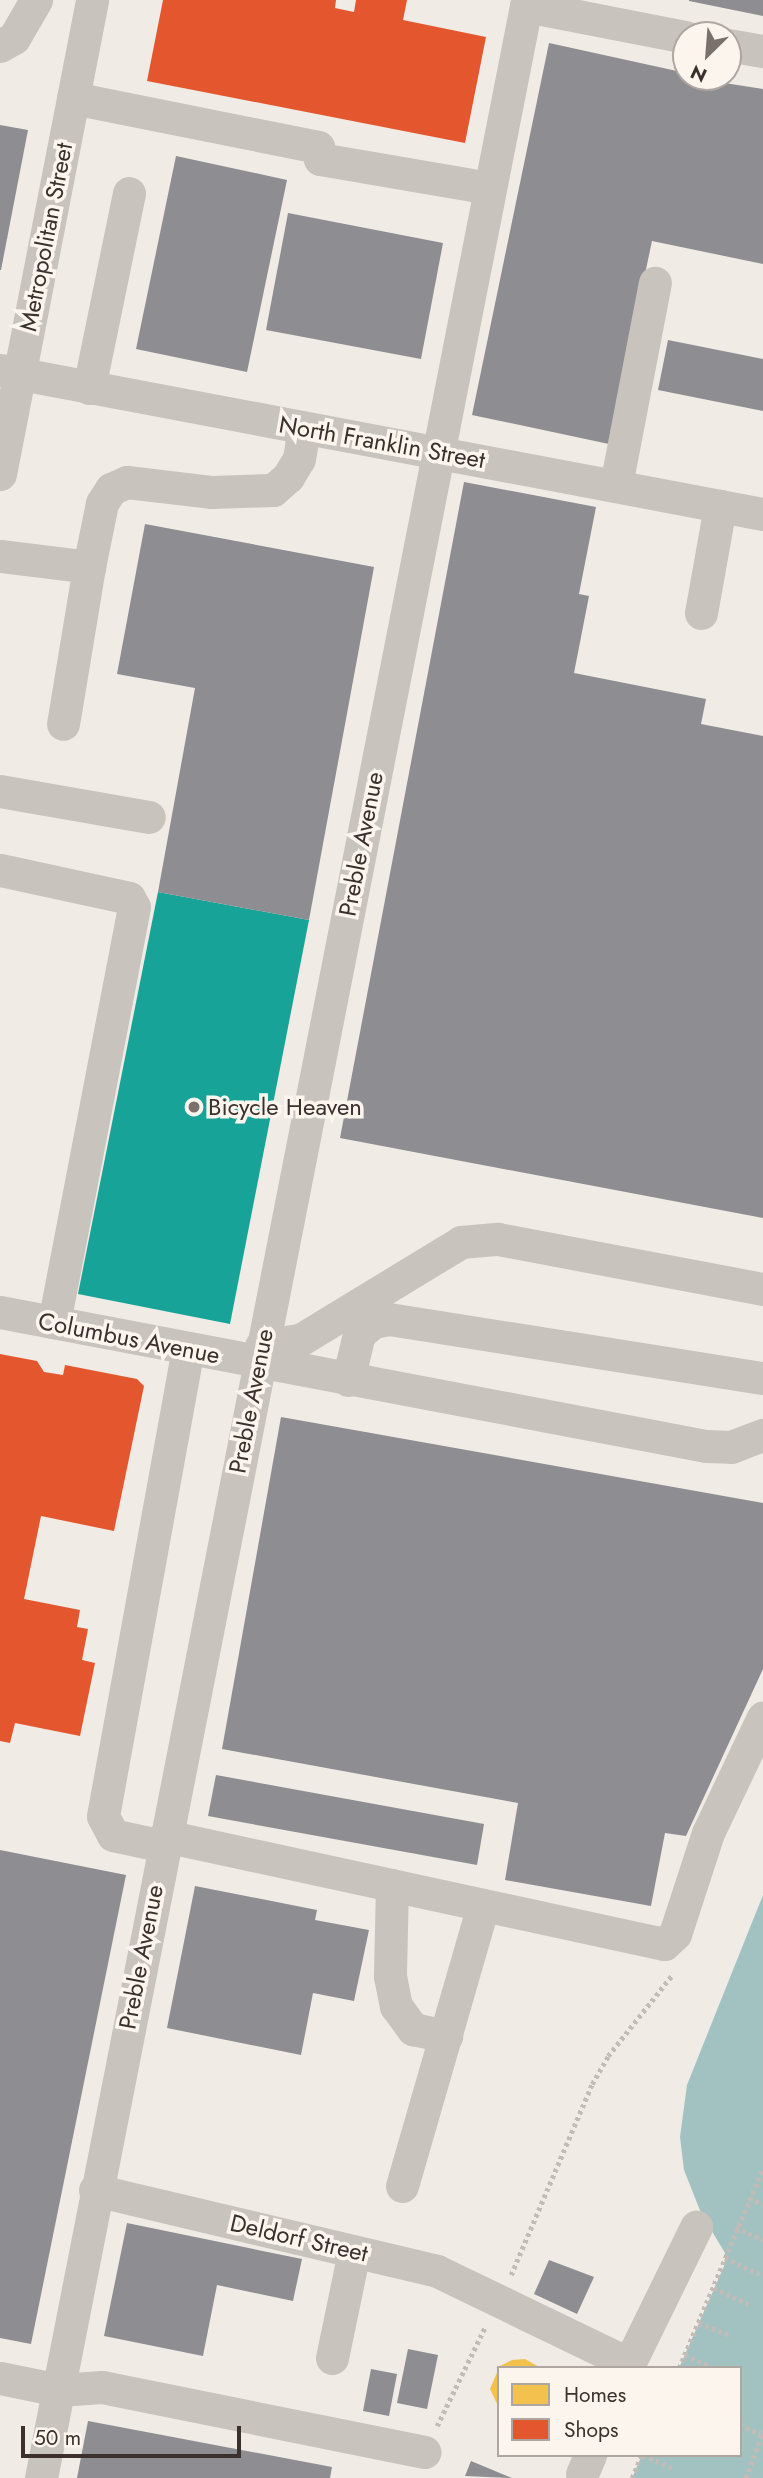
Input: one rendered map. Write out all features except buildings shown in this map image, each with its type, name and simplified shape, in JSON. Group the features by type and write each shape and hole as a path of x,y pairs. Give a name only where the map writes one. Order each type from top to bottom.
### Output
{"street":[{"path":"0,46 14,38 36,0"},
{"name":"Metropolitan Street","path":"0,474 10,372 73,98 92,0"},
{"path":"527,3 672,34"},
{"name":"Preble Avenue","path":"41,2478 527,3"},
{"path":"742,47 763,51"},
{"path":"73,98 318,147 320,159 490,188"},
{"path":"89,388 129,193"},
{"path":"615,485 655,283"},
{"name":"North Franklin Street","path":"10,372 763,514"},
{"path":"63,724 89,566 102,503 111,489 127,482 212,492 273,490 288,477 299,459 304,429"},
{"path":"701,613 720,506"},
{"path":"0,556 89,566"},
{"path":"0,792 149,817"},
{"path":"0,870 129,898 134,907 54,1322"},
{"path":"260,1355 300,1340 461,1242 498,1239 763,1289"},
{"name":"Columbus Avenue","path":"0,1312 188,1350 260,1355 348,1380 706,1446 731,1447 763,1435"},
{"path":"348,1380 359,1334 373,1322 389,1319 763,1378"},
{"path":"188,1350 103,1816 113,1835 164,1841 392,1885 664,1944 675,1934 708,1833 763,1717"},
{"path":"392,1885 390,1976 396,2006 413,2029 446,2036"},
{"path":"402,2186 483,1905"},
{"name":"Deldorf Street","path":"98,2177 355,2252 437,2271 500,2298 629,2366"},
{"path":"629,2366 696,2227"},
{"path":"332,2358 355,2252"},
{"path":"0,2378 59,2390 102,2387 425,2452"}],"path":[{"path":"425,2452 500,2298 592,2084 678,1966"},
{"path":"680,2366 715,2288 736,2227 763,2168"},
{"path":"750,2198 763,2204"},
{"path":"736,2227 763,2240"},
{"path":"725,2258 762,2275"},
{"path":"715,2288 748,2304"},
{"path":"699,2323 730,2335"},
{"path":"685,2355 710,2366"},
{"path":"742,2425 762,2432 746,2478"},
{"path":"632,2478 641,2457"},
{"path":"647,2457 675,2469"}],"water":[{"path":"763,1895 763,2478 632,2478 641,2457 742,2457 742,2366 680,2366 725,2264 725,2253 701,2213 684,2170 680,2137 687,2085"}],"place":[{"name":"Bicycle Heaven","path":"194,1107"}]}
